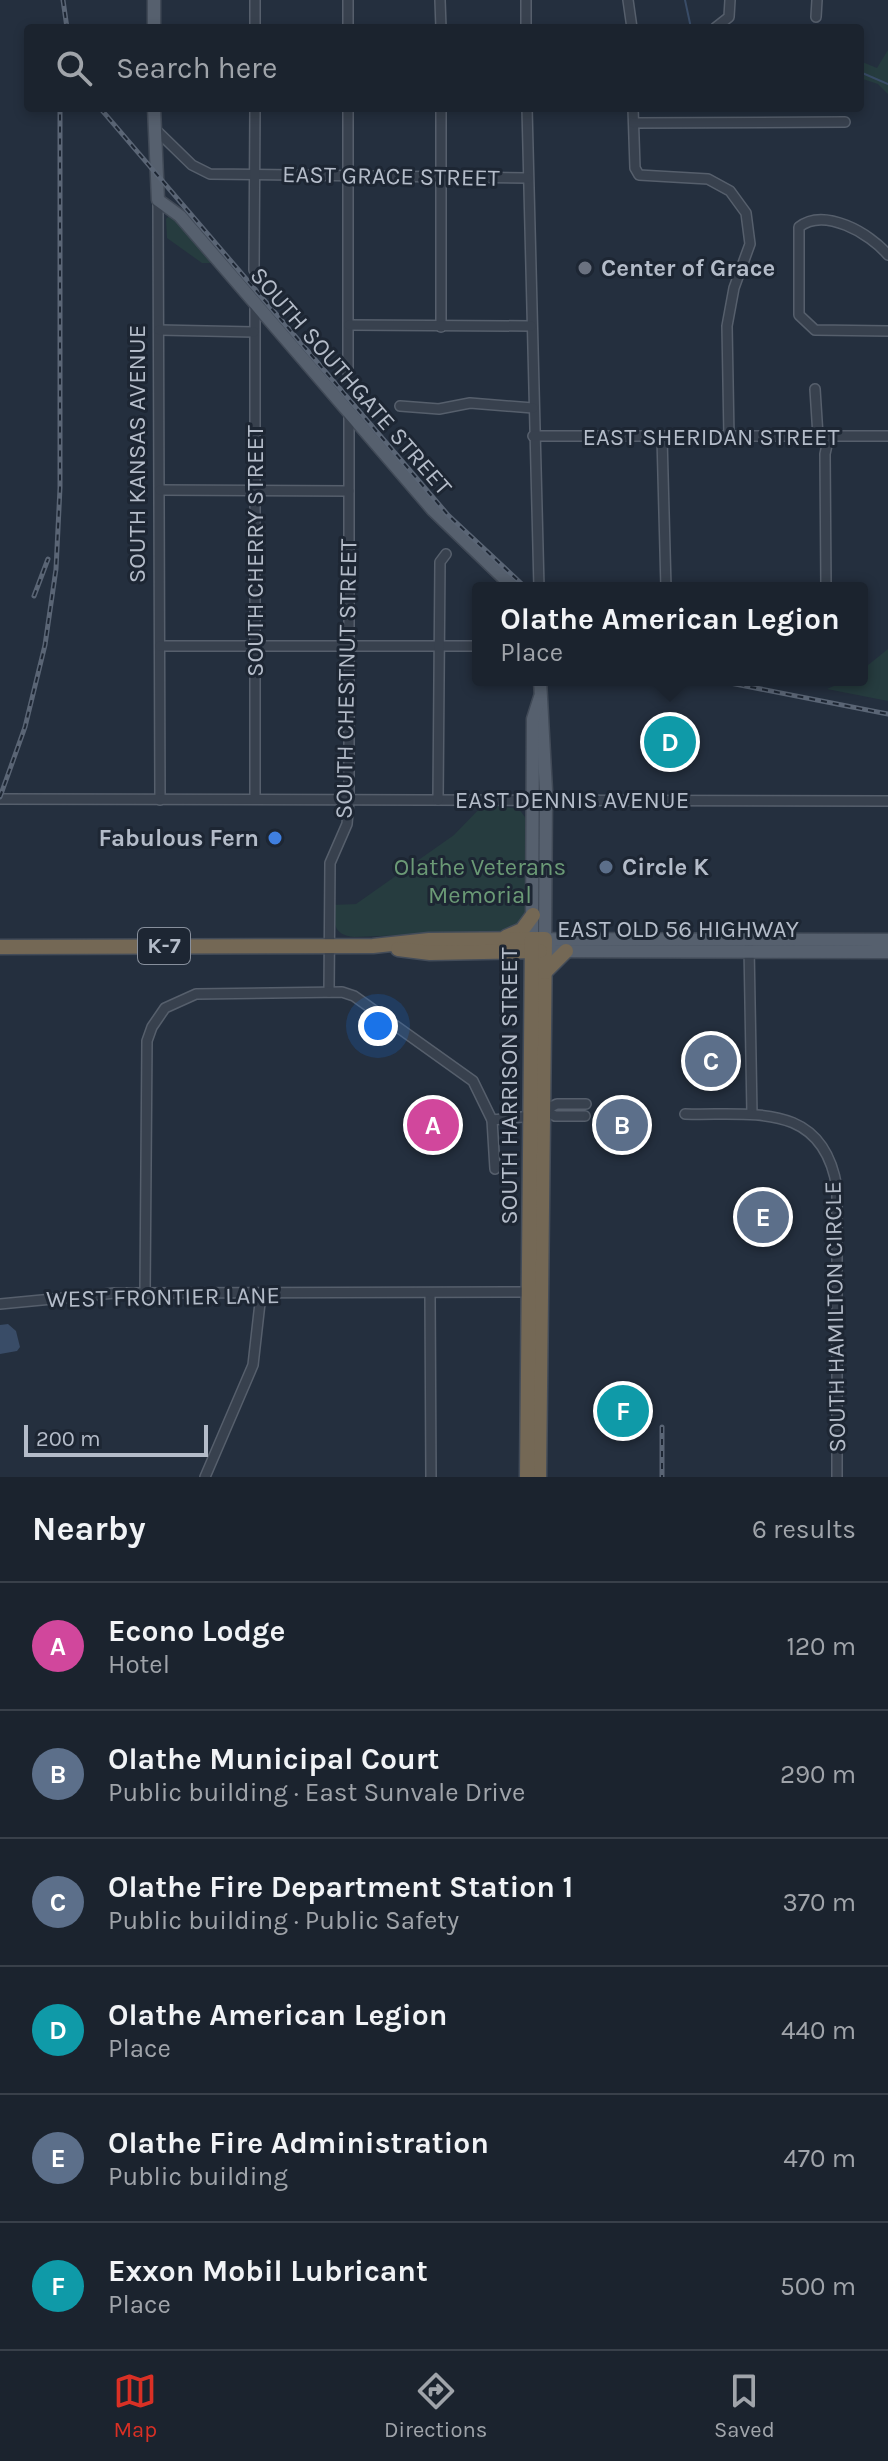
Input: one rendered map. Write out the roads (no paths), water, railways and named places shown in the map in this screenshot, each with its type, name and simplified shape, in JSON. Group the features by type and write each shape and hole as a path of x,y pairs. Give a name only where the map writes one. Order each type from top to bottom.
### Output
{"highway":[{"path":"539,915 502,946 539,976 571,945"},
{"name":"EAST OLD 56 HIGHWAY","path":"329,946 373,946 430,953 539,945"},
{"name":"SOUTH HARRISON STREET","path":"539,945 539,1477"},
{"name":"K-7","path":"0,947 329,946"},
{"name":"SOUTH HARRISON STREET","path":"527,1477 528,1292 538,1113"}],"main road":[{"path":"154,0 154,24"},
{"name":"SOUTH KANSAS AVENUE","path":"154,112 158,200"},
{"name":"SOUTH SOUTHGATE STREET","path":"158,200 180,216 451,530 507,582"},
{"name":"SOUTH HARRISON STREET","path":"539,945 544,717 540,686"},
{"path":"539,915 571,945"},
{"name":"EAST OLD 56 HIGHWAY","path":"750,946 888,940"},
{"name":"EAST OLD 56 HIGHWAY","path":"539,945 750,946 888,952"}],"street":[{"path":"255,0 255,24"},
{"path":"348,0 348,24"},
{"path":"440,0 441,24"},
{"path":"526,0 526,24"},
{"path":"628,0 631,24"},
{"path":"720,24 729,17 730,0"},
{"path":"816,17 817,0"},
{"path":"254,270 255,112"},
{"path":"348,112 348,373"},
{"path":"441,112 441,327"},
{"path":"527,112 539,582"},
{"path":"633,112 635,168 639,175 708,179 730,191 746,213 750,244 734,288 727,326 729,437"},
{"path":"634,123 845,122"},
{"name":"EAST GRACE STREET","path":"155,129 199,170 219,175 528,178"},
{"name":"SOUTH KANSAS AVENUE","path":"158,200 160,800"},
{"path":"888,255 880,246 830,218 810,218 799,227 799,315 805,324 815,330 888,331"},
{"name":"SOUTH CHERRY STREET","path":"255,303 255,799"},
{"path":"349,325 531,326"},
{"path":"159,330 254,332"},
{"path":"815,389 818,436"},
{"path":"400,406 439,409 470,403 533,408"},
{"name":"SOUTH CHESTNUT STREET","path":"329,992 330,863 347,824 349,800 349,412"},
{"name":"EAST SHERIDAN STREET","path":"533,436 888,436"},
{"path":"826,582 825,454 829,436"},
{"path":"662,437 666,582"},
{"path":"160,490 349,491"},
{"path":"438,800 440,562 446,554"},
{"path":"160,646 472,646"},
{"name":"EAST DENNIS AVENUE","path":"0,799 888,801"},
{"path":"750,946 752,1114"},
{"path":"145,1293 147,1041 157,1017 174,1001 196,994 329,992 354,996 473,1081 492,1120 495,1169"},
{"path":"492,1120 538,1113 557,1104 586,1104"},
{"path":"538,1113 585,1116"},
{"name":"SOUTH HAMILTON CIRCLE","path":"685,1114 776,1116 804,1128 820,1142 835,1175 837,1477"},
{"name":"WEST FRONTIER LANE","path":"0,1304 145,1293 528,1292"},
{"path":"205,1477 253,1365 261,1294"},
{"path":"430,1294 431,1477"}],"water":[{"path":"8,1324 16,1331 20,1347 17,1351 0,1354 0,1325"}],"waterway":[{"path":"685,0 690,24"},
{"path":"864,74 888,84"}],"railway":[{"path":"63,0 66,24"},
{"path":"0,797 25,727 45,645 56,569 60,488 60,112"},
{"path":"103,112 448,515 520,582"},
{"path":"34,596 48,559"},
{"path":"746,686 888,714"},
{"path":"662,1427 662,1477"}],"place":[{"name":"Center of Grace","path":"585,268"},
{"name":"Olathe American Legion","path":"670,742"},
{"name":"Fabulous Fern","path":"275,838"},
{"name":"Circle K","path":"606,867"},
{"name":"Olathe Fire Department Station 1","path":"711,1061"},
{"name":"Econo Lodge","path":"433,1125"},
{"name":"Olathe Municipal Court","path":"622,1125"},
{"name":"Olathe Fire Administration","path":"763,1217"},
{"name":"Exxon Mobil Lubricant","path":"623,1411"}],"park label":[{"name":"Olathe Veterans Memorial","path":"480,881"}]}
